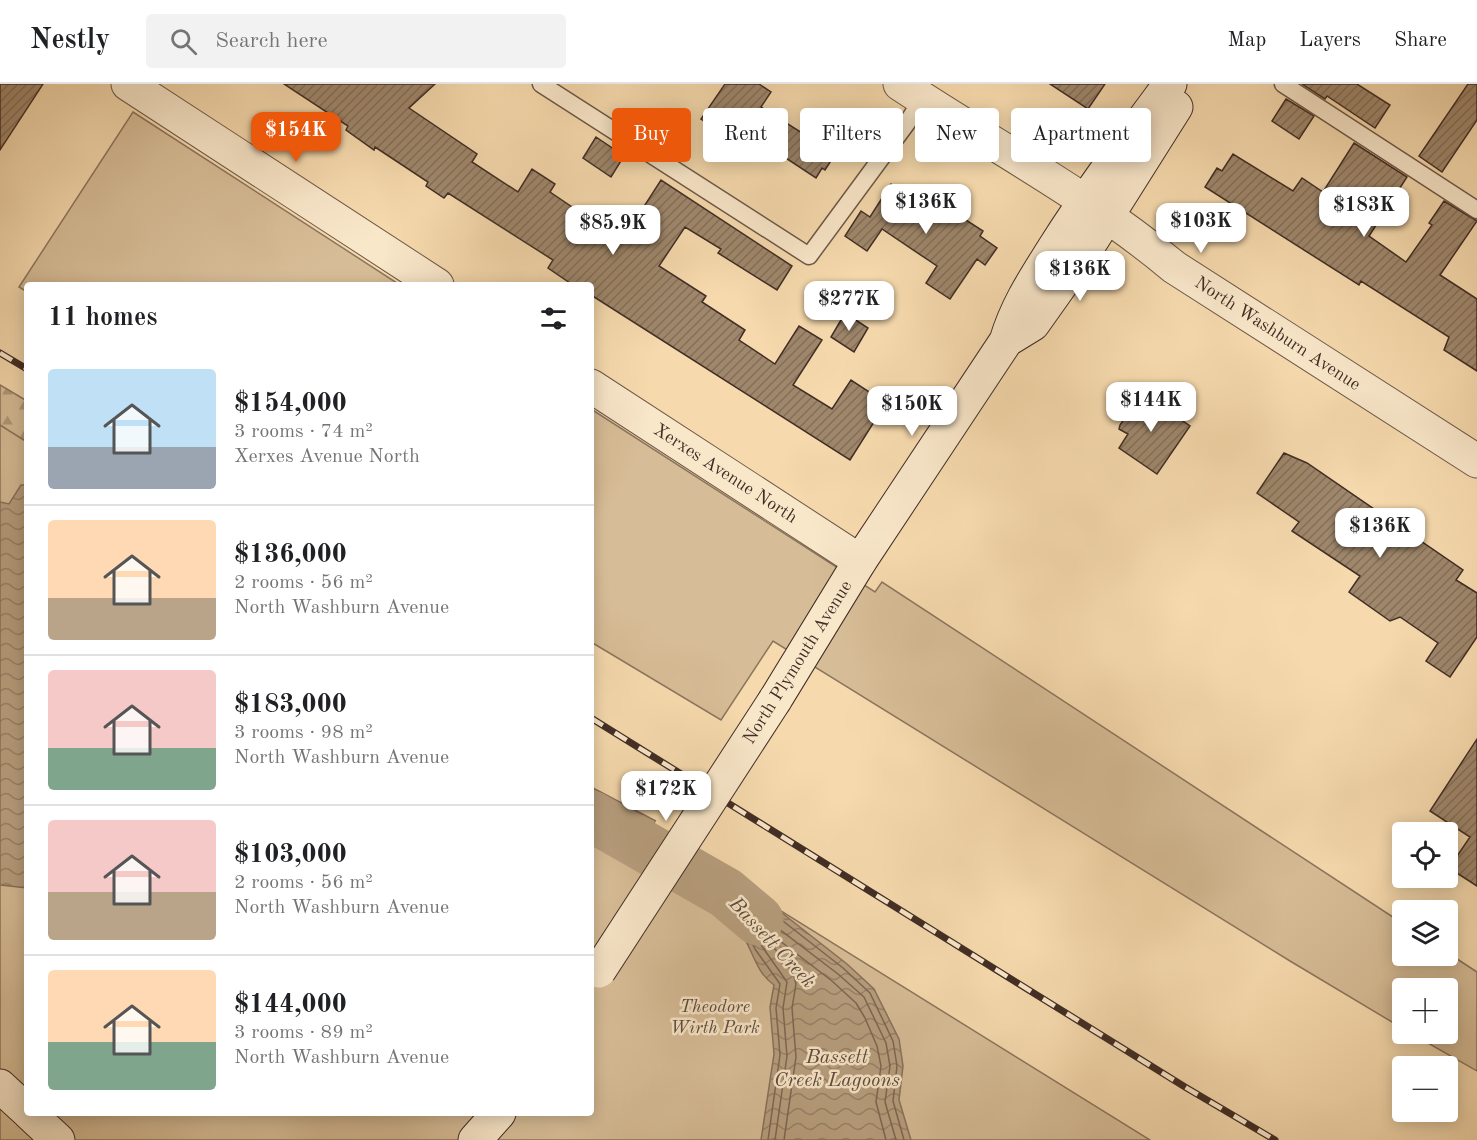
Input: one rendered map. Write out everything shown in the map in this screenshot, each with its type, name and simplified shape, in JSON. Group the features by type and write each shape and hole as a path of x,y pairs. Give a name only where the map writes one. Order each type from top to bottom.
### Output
{"street":[{"name":"North Plymouth Avenue","path":"1097,208 1170,84"},
{"name":"North Plymouth Avenue","path":"595,977 775,700 860,561 1006,341 1016,310 1191,84"},
{"path":"141,87 433,282"},
{"name":"North Washburn Avenue","path":"911,91 1097,208 1174,267 1477,461"},
{"name":"Xerxes Avenue North","path":"594,388 860,561"},
{"path":"0,1086 24,1108"},
{"path":"32,1116 58,1140"},
{"path":"475,1140 496,1116"}],"lane":[{"path":"541,84 809,256 908,123 911,91"},
{"path":"1283,84 1477,210"}],"green space":[{"path":"133,112 395,282 24,282 24,290 19,287"},
{"path":"0,385 24,399 24,487 0,502"},
{"path":"594,411 875,592 882,582 1392,916 1392,966 1458,966 1458,960 1477,972 1477,1071 1458,1060 1458,1056 1451,1056 1430,1044 1458,1044 1458,978 1392,978 1392,1022 773,641 721,720 594,644"},
{"name":"Theodore Wirth Park","path":"0,425 24,440 24,1116 594,1116 594,795 1150,1140 0,1140"}],"water":[{"path":"21,485 24,485 24,888 0,885 0,502 9,504"},
{"path":"594,789 656,821 630,860 594,843"},
{"name":"Bassett Creek Lagoons","path":"712,862 745,884 847,964 874,989 899,1039 903,1066 899,1100 911,1140 761,1140 774,1054 770,1007 774,985 762,973 739,929 722,917 710,902 693,891"}],"pier":[{"path":"658,818 659,822 633,862 629,863"}],"building":[{"path":"0,84 43,84 0,150"},
{"path":"284,84 435,84 409,108 477,154 472,162 518,192 532,169 555,184 550,192 590,219 594,212 627,233 661,180 792,266 777,290 718,253 721,249 685,227 659,266 706,296 702,302 745,330 739,340 775,364 799,326 822,340 793,385 832,409 851,380 886,403 850,460 594,297 594,282 569,282 548,268 553,260 448,193 444,198 426,186 428,182 375,147 374,150 346,130 348,126"},
{"path":"725,84 759,84 771,92 761,107 763,108 709,108"},
{"path":"1050,84 1105,84 1086,108"},
{"path":"1302,84 1357,84 1390,105 1375,128 1327,96 1325,99"},
{"path":"1468,84 1477,84 1477,120 1442,172 1419,156"},
{"path":"1286,99 1314,116 1299,139 1272,121"},
{"path":"788,124 800,132 800,162 830,162 825,170 822,168 816,178 788,159"},
{"path":"596,137 612,148 612,162 620,162 611,177 583,158"},
{"path":"1354,143 1407,177 1369,236 1406,262 1432,225 1429,223 1444,201 1477,221 1440,275 1477,299 1477,371 1444,350 1449,337 1361,281 1359,285 1205,187 1217,168 1222,171 1233,154 1293,191 1302,178 1323,192"},
{"path":"891,184 906,194 912,185 983,231 980,236 997,248 985,265 977,259 950,299 926,283 937,266 882,229 867,251 845,236 861,211 870,217"},
{"path":"845,313 868,328 854,352 831,337"},
{"path":"1142,393 1190,426 1157,474 1119,448 1128,434 1119,429 1120,425"},
{"path":"1284,453 1307,463 1463,570 1456,580 1477,593 1477,637 1450,677 1426,661 1438,643 1400,617 1390,621 1349,592 1360,576 1292,531 1299,522 1257,493"},
{"path":"1477,739 1477,886 1458,874 1458,855 1470,837 1458,829 1458,822 1447,822 1430,811"}],"waterway":[{"name":"Bassett Creek","path":"594,818 726,893 758,920"}],"railway":[{"path":"0,353 24,367"},
{"path":"594,720 1185,1087 1275,1140"}]}
